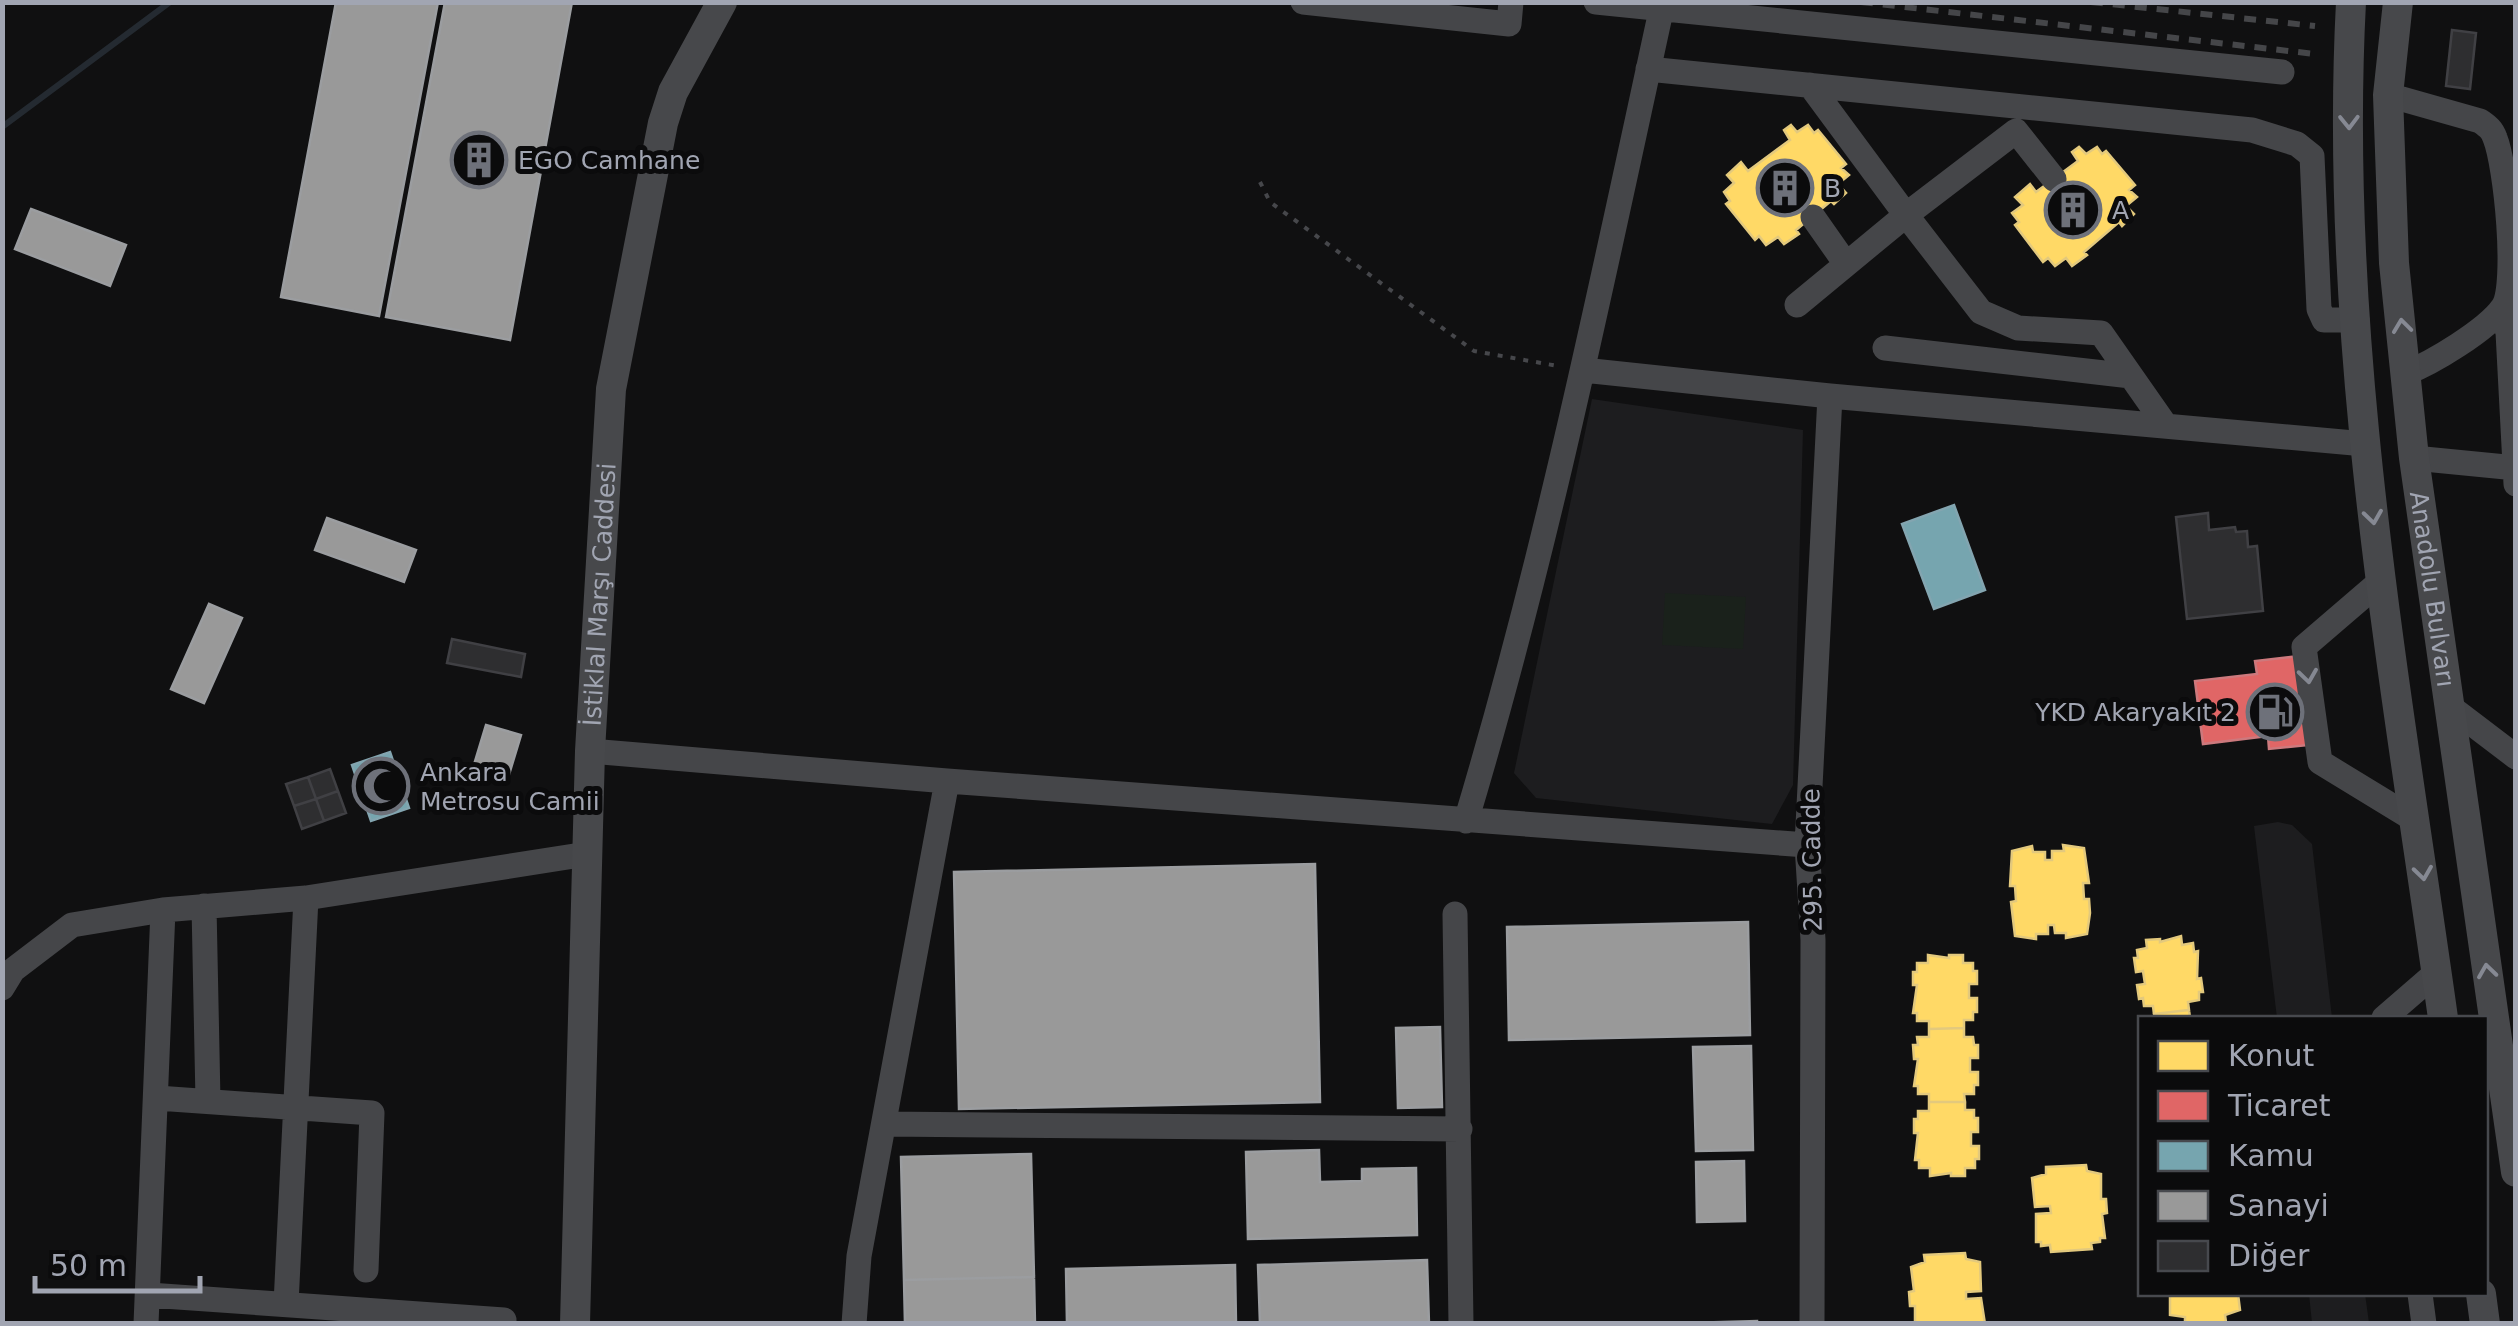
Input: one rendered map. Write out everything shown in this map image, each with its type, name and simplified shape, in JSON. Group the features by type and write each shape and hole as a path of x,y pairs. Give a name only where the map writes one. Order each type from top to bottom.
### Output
{"main road":[{"name":"İstiklal Marşı Caddesi","path":"575,1324 590,751 611,389 663,122 673,92 722,2"},
{"name":"Anadolu Bulvarı","path":"2401,8 2388,95 2394,263 2414,458 2516,1172"},
{"name":"Anadolu Bulvarı","path":"2350,10 2349,118 2365,444 2443,1016"},
{"path":"2481,1296 2485,1324"}],"street":[{"path":"1302,2 1510,24 1511,2"},
{"path":"1596,2 2282,72"},
{"path":"1466,821 1506,691 1661,11"},
{"path":"1648,69 2252,130 2298,144 2312,156 2319,310 2324,320 2357,320"},
{"path":"1810,85 1981,312 2018,328 2101,333 2166,426"},
{"path":"2388,95 2503,127 2500,154 2513,253 2508,297 2500,311 2430,364 2406,373"},
{"path":"1798,305 1906,215 2016,131 2050,110"},
{"path":"2016,131 2054,180"},
{"path":"1812,216 1846,264"},
{"path":"2414,458 2515,474 2508,332 2500,311"},
{"path":"2078,333 2078,370"},
{"path":"1885,348 2131,376"},
{"path":"1582,370 2365,444"},
{"name":"295. Cadde","path":"1812,1324 1812,940 1807,846 1830,396"},
{"path":"2382,580 2304,646 2309,685 2320,762 2415,820"},
{"path":"2449,706 2516,757"},
{"path":"590,751 1807,846"},
{"path":"854,1324 860,1256 946,781"},
{"path":"2,988 13,970 72,925 164,910 306,898 587,854"},
{"path":"286,1304 306,898"},
{"path":"204,906 208,1101"},
{"path":"146,1324 164,910"},
{"path":"1455,914 1461,1324"},
{"path":"2386,1016 2436,973"},
{"path":"157,1098 372,1113 366,1270"},
{"path":"884,1124 1460,1129"},
{"path":"148,1295 286,1304 334,1316 504,1320 504,1324"},
{"path":"2420,1296 2424,1324"}],"path":[{"path":"1260,182 1270,202 1474,351 1582,370"}],"shaded area":[{"path":"1592,399 1803,430 1793,785 1772,824 1536,798 1514,773"},
{"path":"1665,593 1746,597 1743,649 1662,645"},
{"path":"2278,822 2292,825 2312,844 2332,1016 2277,1016 2254,826"},
{"path":"2309,1296 2365,1296 2369,1323 2312,1323"}],"building: Konut":[{"name":"B","path":"1791,125 1797,132 1808,125 1814,133 1818,130 1846,164 1841,168 1849,175 1838,184 1846,193 1834,204 1831,201 1784,244 1778,237 1766,245 1759,236 1755,240 1726,204 1730,201 1724,192 1734,183 1727,175 1741,162 1748,171 1790,140 1784,130"},
{"name":"A","path":"2079,147 2086,154 2097,147 2102,154 2106,151 2135,185 2129,190 2137,197 2126,206 2134,214 2122,226 2119,222 2072,266 2066,258 2055,266 2048,258 2043,262 2015,225 2019,222 2012,213 2023,205 2015,197 2030,184 2036,192 2078,161 2072,152"},
{"path":"2063,845 2084,848 2089,883 2083,883 2084,899 2089,899 2087,934 2066,938 2066,933 2055,933 2054,925 2048,925 2048,934 2036,934 2036,939 2015,936 2011,902 2016,901 2015,886 2010,886 2012,851 2032,846 2033,852 2045,852 2045,860 2052,860 2052,851 2064,851"},
{"path":"2181,936 2182,945 2193,943 2194,952 2198,951 2197,979 2201,978 2203,992 2199,992 2199,1000 2188,1002 2189,1010 2154,1014 2153,1006 2144,1006 2143,998 2139,999 2137,985 2145,984 2143,971 2136,972 2134,958 2138,958 2137,950 2147,948 2146,940 2160,942"},
{"path":"1928,955 1963,955 1963,963 1973,963 1973,971 1977,971 1977,984 1969,984 1969,998 1977,998 1977,1012 1973,1012 1973,1020 1964,1020 1964,1028 1929,1029 1929,1021 1917,1021 1917,1013 1913,1013 1917,985 1913,985 1913,972 1917,972 1917,963 1928,963"},
{"path":"2189,1010 2190,1016 2154,1016"},
{"path":"1964,1028 1964,1037 1973,1037 1974,1045 1978,1045 1978,1058 1970,1058 1970,1072 1978,1072 1974,1094 1964,1094 1965,1102 1929,1102 1929,1094 1918,1094 1918,1086 1914,1086 1918,1059 1914,1059 1913,1045 1918,1045 1917,1037 1929,1037 1929,1029"},
{"path":"1929,1102 1965,1102 1965,1110 1974,1110 1974,1118 1978,1118 1978,1132 1971,1132 1971,1146 1979,1146 1979,1159 1975,1159 1975,1168 1965,1168 1965,1176 1930,1176 1930,1168 1919,1168 1919,1160 1915,1160 1918,1133 1914,1133 1914,1119 1918,1119 1918,1111 1929,1111"},
{"path":"2086,1165 2087,1171 2101,1174 2101,1199 2106,1199 2107,1213 2102,1214 2105,1238 2091,1243 2092,1249 2051,1252 2050,1245 2036,1242 2036,1214 2051,1213 2050,1206 2035,1207 2032,1178 2046,1174 2046,1167"},
{"path":"1965,1253 1966,1259 1980,1262 1981,1291 1966,1292 1966,1299 1981,1298 1985,1324 1915,1324 1915,1306 1910,1306 1909,1292 1914,1291 1911,1267 1925,1262 1924,1255"},
{"path":"2170,1296 2238,1296 2240,1310 2225,1315 2226,1322 2185,1324 2185,1317 2170,1315"}],"building: Ticaret":[{"path":"2308,655 2319,744 2269,749 2268,736 2203,744 2195,681 2257,674 2255,661"}],"building: Kamu":[{"path":"1954,505 1985,590 1934,609 1902,524"},
{"name":"Ankara Metrosu Camii","path":"390,752 409,808 371,821 352,765"}],"building: Sanayi":[{"path":"336,2 438,2 379,316 281,297"},
{"name":"EGO Camhane","path":"445,2 572,2 510,340 386,317"},
{"path":"31,209 126,245 110,286 15,249"},
{"path":"327,518 416,550 404,582 315,550"},
{"path":"209,604 242,618 204,703 171,689"},
{"path":"486,725 521,735 508,778 473,768"},
{"path":"1315,864 1320,1102 959,1109 954,872"},
{"path":"1748,922 1750,1035 1509,1040 1507,927"},
{"path":"1440,1027 1442,1107 1398,1108 1396,1028"},
{"path":"1751,1046 1753,1150 1696,1151 1693,1047"},
{"path":"1319,1150 1320,1182 1362,1181 1362,1169 1416,1168 1417,1235 1248,1239 1246,1152"},
{"path":"1031,1154 1034,1277 904,1280 901,1157"},
{"path":"1744,1161 1745,1221 1697,1222 1696,1162"},
{"path":"1427,1260 1429,1324 1260,1324 1258,1265"},
{"path":"1235,1265 1236,1324 1067,1324 1066,1269"},
{"path":"1034,1277 1035,1324 905,1324 904,1280"},
{"path":"1757,1321 1757,1324 1651,1324"}],"building: Diğer":[{"path":"2452,30 2476,33 2470,89 2446,86"},
{"path":"2208,513 2209,530 2235,527 2236,532 2247,531 2248,547 2257,546 2263,611 2187,619 2176,517"},
{"path":"452,639 525,654 521,677 447,663"},
{"path":"330,769 338,791 316,799 308,777"},
{"path":"308,777 316,799 294,806 286,784"},
{"path":"338,791 346,813 324,821 316,799"},
{"path":"316,799 324,821 302,829 294,806"}],"waterway":[{"path":"2,127 170,2"}],"railway":[{"path":"1861,2 2315,54"},
{"path":"2091,2 2315,26"}],"place":[{"name":"EGO Camhane","path":"479,160"},
{"name":"B","path":"1785,188"},
{"name":"A","path":"2073,210"},
{"name":"YKD Akaryakıt 2","path":"2275,712"},
{"name":"Ankara Metrosu Camii","path":"381,786"}]}
